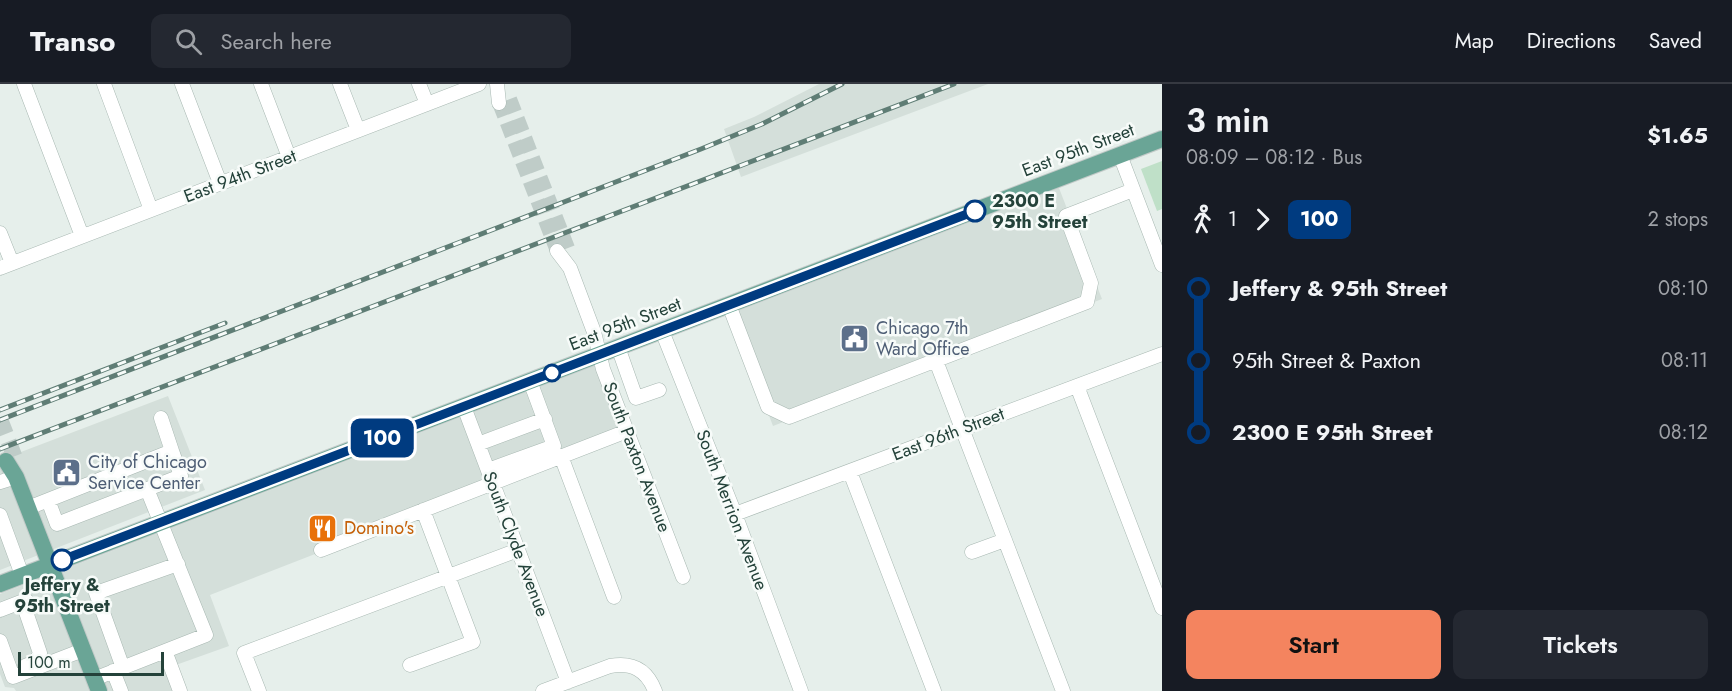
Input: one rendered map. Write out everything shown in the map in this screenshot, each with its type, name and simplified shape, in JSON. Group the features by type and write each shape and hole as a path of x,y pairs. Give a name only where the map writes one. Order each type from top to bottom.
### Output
{"main road":[{"name":"East 95th Street","path":"0,584 1162,139"},
{"path":"10,460 96,685"}],"street":[{"path":"24,84 82,236"},
{"path":"104,84 151,210"},
{"path":"182,84 220,183"},
{"path":"261,84 290,157"},
{"path":"340,84 358,130"},
{"path":"419,84 427,104"},
{"name":"East 94th Street","path":"6,266 479,84"},
{"path":"498,84 505,101"},
{"path":"1120,155 1162,265"},
{"path":"729,305 768,407 789,417 1087,302 1090,283 1066,216 1133,190"},
{"path":"0,233 6,266"},
{"name":"South Paxton Avenue","path":"563,250 594,332 603,369 683,577"},
{"name":"South Merrion Avenue","path":"662,331 735,514 801,691"},
{"path":"618,348 636,398 659,390"},
{"name":"East 96th Street","path":"735,514 1162,354"},
{"path":"936,361 1063,691"},
{"path":"321,550 423,510 554,446 530,381"},
{"path":"1077,386 1162,608"},
{"name":"South Clyde Avenue","path":"464,406 568,682"},
{"path":"48,500 57,524 181,476 161,418"},
{"path":"478,444 545,419"},
{"path":"490,477 561,456 627,431"},
{"path":"28,508 172,451"},
{"path":"561,456 614,597"},
{"path":"850,472 934,691"},
{"path":"0,482 16,477"},
{"path":"96,685 118,670 206,635 147,489"},
{"path":"410,665 473,642 423,510"},
{"path":"0,515 4,540 22,575"},
{"path":"972,552 1005,540"},
{"path":"259,691 244,653 518,549"},
{"path":"121,691 118,670 96,593 178,564"},
{"path":"0,610 26,600 29,603 34,609 52,662"},
{"path":"2,645 17,664 23,666 32,664 38,659 40,653 26,612 29,603"},
{"path":"2,645 13,677 83,650"},
{"path":"165,651 180,691"},
{"path":"543,691 621,664 640,670 648,677 655,691"}],"shaded area":[{"path":"819,84 988,84 741,177 724,129 754,117"},
{"path":"1059,188 1102,299 773,426 730,314"},
{"path":"599,364 626,433 210,595 229,646 173,666 182,691 16,691 14,688 5,687 0,674 0,594"},
{"path":"168,396 205,490 0,570 0,460"}],"green space":[{"path":"1162,161 1162,209 1157,211 1141,169"}],"tunnel":[{"path":"510,99 568,248"},
{"path":"499,103 557,251"},
{"path":"0,419 15,458"}],"railway":[{"path":"0,420 701,149 762,124 842,84"},
{"path":"0,449 954,84"},
{"path":"0,410 225,323"}],"bus line":[{"name":"100","path":"62,560 975,211"}],"place":[{"name":"2300 E 95th Street","path":"975,211"},
{"name":"Chicago 7th Ward Office","path":"855,338"},
{"name":"City of Chicago Service Center","path":"67,472"},
{"name":"Domino's","path":"323,528"},
{"name":"Jeffery & 95th Street","path":"62,560"}]}
